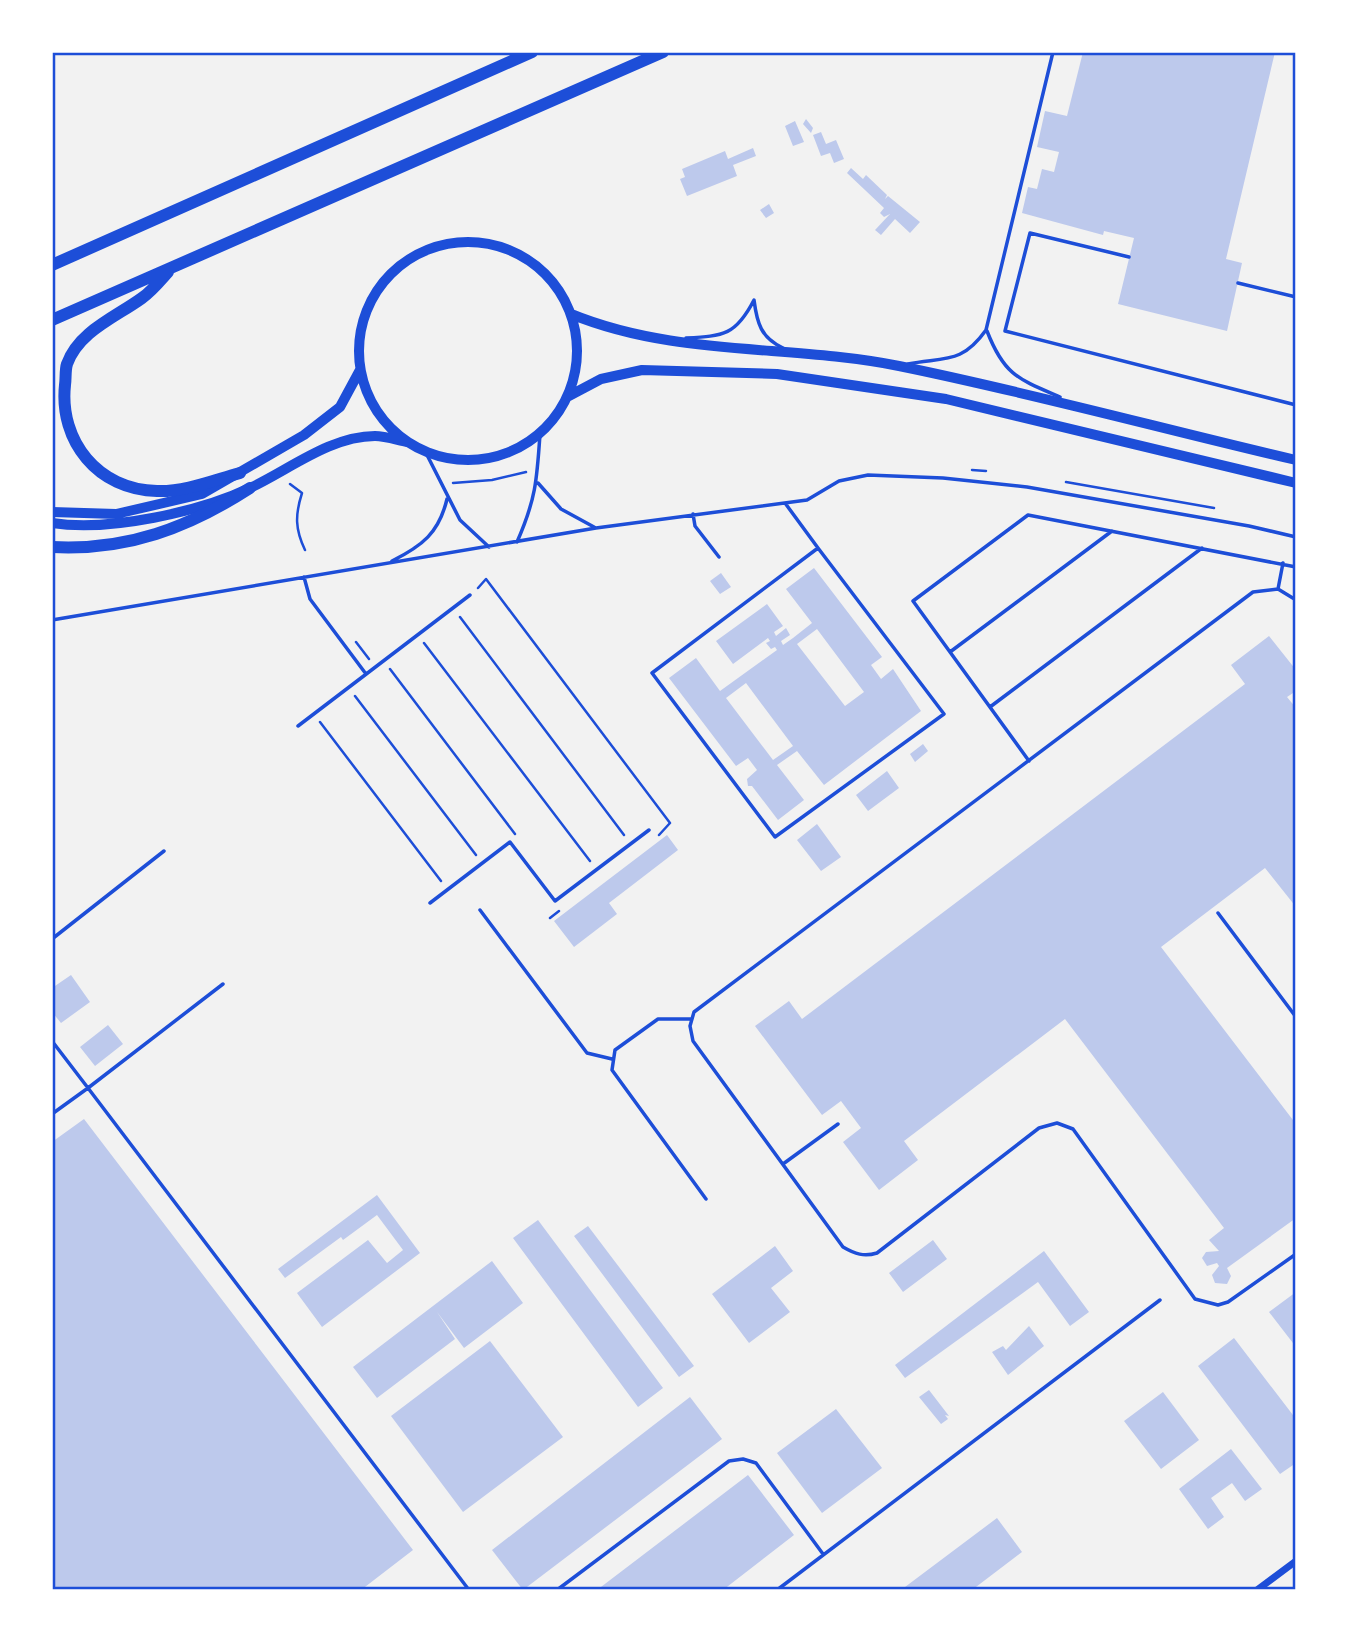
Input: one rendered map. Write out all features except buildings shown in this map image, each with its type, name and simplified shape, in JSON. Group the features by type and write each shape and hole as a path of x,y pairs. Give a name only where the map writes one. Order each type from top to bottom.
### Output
{"highway":[{"path":"52,265 533,52"},
{"path":"52,320 663,52"},
{"path":"174,266 144,297 86,335 67,364 63,401 70,435 87,463 118,483 157,491 196,485 240,473"},
{"path":"52,547 85,549 151,537 208,515 250,488"}],"main road":[{"path":"464,242 484,243 512,251 537,266 557,287 571,314 577,351 576,370 567,397 540,434 514,450 485,459 454,460 425,452 407,442 385,423 369,398 360,370 359,341 365,312 380,286 400,265 425,250 464,242"},
{"path":"571,314 607,328 659,340 897,366 1296,460"},
{"path":"52,512 116,514 167,505 202,494 304,435 340,407 360,370"},
{"path":"567,397 601,379 642,370 777,374 946,399 1296,484"},
{"path":"52,523 140,519 191,510 250,488 338,443 375,436 407,442"}],"street":[{"path":"1256,1590 1296,1561"}],"lane":[{"path":"897,366 950,359 973,348 986,330 1053,52"},
{"path":"1129,257 1030,233 1005,331 1296,405"},
{"path":"1238,283 1296,297"},
{"path":"659,340 720,337 743,323 754,300 757,324 770,342 795,353"},
{"path":"986,330 998,359 1020,380 1084,408"},
{"path":"517,542 532,509 538,483 540,434"},
{"path":"425,452 444,484 447,497 471,533 489,547"},
{"path":"52,620 596,528 807,500 854,477 943,478 1095,497 1296,537"},
{"path":"538,483 561,509 596,528"},
{"path":"386,564 428,540 443,514 447,497"},
{"path":"785,503 944,714 775,837 652,673 818,548"},
{"path":"693,514 695,526 719,557"},
{"path":"1029,761 913,601 1028,515 1296,567"},
{"path":"950,652 1112,531"},
{"path":"990,708 1202,548"},
{"path":"1278,589 1283,563"},
{"path":"304,577 310,600 366,674"},
{"path":"1296,600 1278,589 1253,592 694,1012 691,1019 693,1041 843,1247 869,1255 877,1253 1039,1128 1057,1123 1073,1129 1195,1299 1218,1305 1228,1302 1296,1254"},
{"path":"298,726 470,595"},
{"path":"430,903 510,842 555,901 649,831"},
{"path":"52,939 164,851"},
{"path":"480,909 587,1052 611,1059"},
{"path":"1219,913 1296,1017"},
{"path":"52,1115 223,984"},
{"path":"691,1019 658,1019 615,1050 611,1059 612,1070 706,1199"},
{"path":"52,1041 470,1590"},
{"path":"783,1165 838,1124"},
{"path":"777,1590 1160,1300"},
{"path":"557,1590 729,1461 743,1459 756,1463 823,1554"}],"path":[{"path":"444,484 492,480 539,468"},
{"path":"287,482 302,493 296,520 297,534 305,550"},
{"path":"470,595 486,579 654,801 670,823 653,839"},
{"path":"453,608 631,844"},
{"path":"418,635 597,870"},
{"path":"354,639 370,659 378,653 524,845 516,851"},
{"path":"349,687 483,863"},
{"path":"314,714 448,890"},
{"path":"550,918 568,904 562,896"}]}
